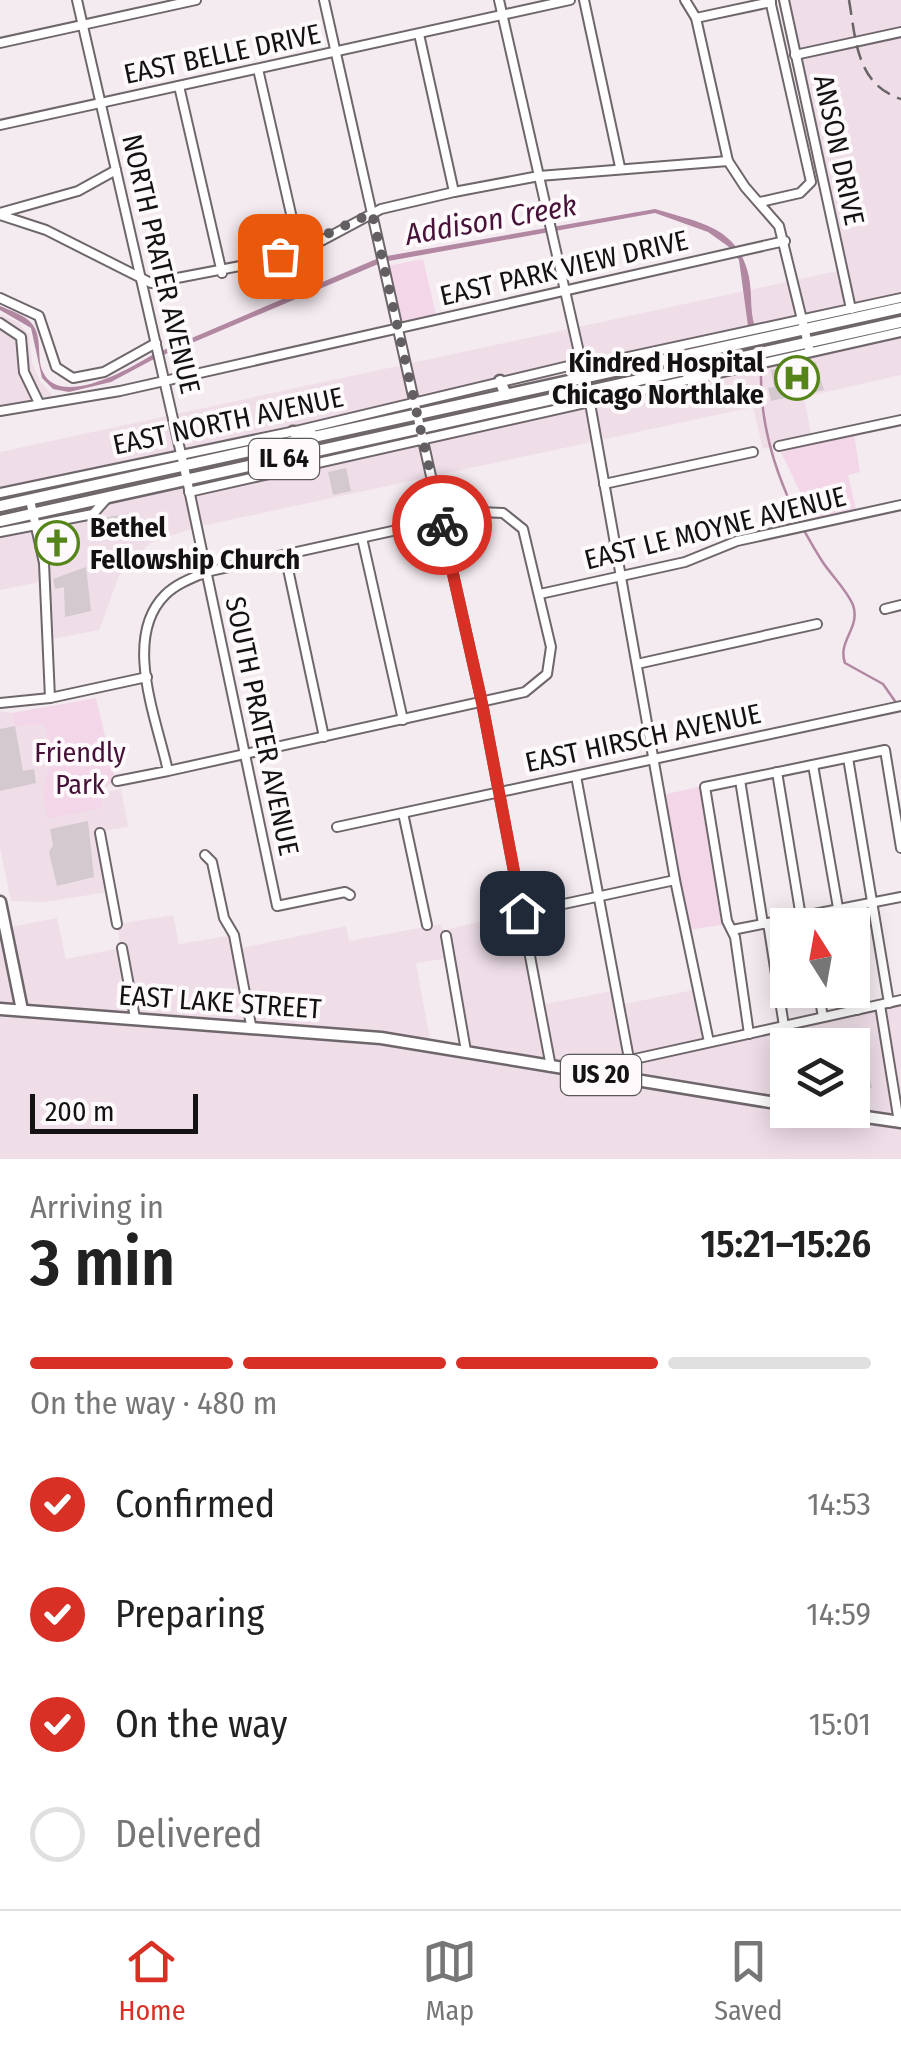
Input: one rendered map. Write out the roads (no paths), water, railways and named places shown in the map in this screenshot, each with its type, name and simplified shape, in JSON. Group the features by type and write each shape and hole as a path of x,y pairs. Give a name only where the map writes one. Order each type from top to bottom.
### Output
{"main road":[{"name":"EAST NORTH AVENUE","path":"0,506 182,461 323,435 417,409 585,378 767,337 803,324 901,308"},
{"name":"EAST NORTH AVENUE","path":"0,521 35,520 108,497 188,486 288,464 482,415 589,396 770,351 809,348 901,322"},
{"path":"684,345 717,348"},
{"path":"676,372 706,375"},
{"path":"500,381 506,394"},
{"path":"482,415 515,417"},
{"path":"293,432 323,435"},
{"path":"0,902 22,1010"},
{"name":"US 20","path":"0,1009 22,1010"},
{"name":"EAST LAKE STREET","path":"22,1010 251,1026 415,1042 466,1051"},
{"name":"US 20","path":"466,1051 770,1102"},
{"path":"870,1118 900,1122"}],"street":[{"name":"NORTH PRATER AVENUE","path":"77,0 188,486"},
{"path":"0,43 196,0"},
{"path":"324,0 482,703 551,1067"},
{"path":"499,0 564,290 586,364 585,378 604,484 709,1042"},
{"name":"EAST BELLE DRIVE","path":"0,125 570,0"},
{"path":"584,0 620,168"},
{"path":"685,0 696,18 728,161 772,214 785,241 809,348"},
{"name":"ANSON DRIVE","path":"784,0 851,309"},
{"path":"696,18 771,1 810,186 800,193 760,202"},
{"path":"795,55 901,32"},
{"path":"418,34 454,192"},
{"path":"258,69 300,249"},
{"path":"179,86 222,272"},
{"path":"0,214 61,237 142,282 222,272 300,249 372,213 454,192 539,176 728,161"},
{"path":"0,214 78,192 116,170"},
{"name":"EAST PARK VIEW DRIVE","path":"0,411 100,394 785,241"},
{"path":"0,298 39,316 56,368 67,376 79,378 104,372 156,346"},
{"name":"EAST NORTH AVENUE","path":"0,493 182,461 293,432 417,409 438,394 803,324 901,298"},
{"path":"0,323 16,330 23,341 24,372 40,403"},
{"name":"EAST NORTH AVENUE","path":"422,432 515,417 589,396 901,332"},
{"path":"778,446 901,420"},
{"path":"604,484 753,452"},
{"name":"SOUTH PRATER AVENUE","path":"188,486 277,906 350,894"},
{"path":"30,500 47,604 50,698"},
{"name":"EAST LE MOYNE AVENUE","path":"540,594 698,558 737,541 901,506"},
{"path":"117,781 482,703 525,692 546,674 551,647 526,537 514,519 485,511 441,519 206,572 176,586 154,608 146,629 148,677 168,770"},
{"path":"0,532 35,520"},
{"path":"362,538 403,720"},
{"path":"285,555 324,737"},
{"path":"885,608 901,606"},
{"path":"637,664 817,624"},
{"path":"0,702 50,698 148,677"},
{"name":"EAST HIRSCH AVENUE","path":"336,827 896,707"},
{"path":"749,1034 705,787 885,750 901,848"},
{"path":"848,758 872,902 900,1122"},
{"path":"813,765 838,908"},
{"path":"777,772 802,908"},
{"path":"576,776 634,1080"},
{"path":"740,780 784,1026"},
{"path":"403,813 427,925"},
{"path":"100,834 117,924"},
{"path":"205,854 212,862 224,918 234,934 251,1026"},
{"path":"522,913 676,880"},
{"path":"843,908 901,896"},
{"path":"732,930 770,924"},
{"path":"446,936 466,1051"},
{"path":"122,948 135,1018"},
{"path":"630,1060 901,1000"},
{"path":"821,1008 823,1018"}],"waterway":[{"name":"Addison Creek","path":"761,374 770,448 787,495 822,561 853,605 854,621 844,648 845,663 883,684 897,704"}],"railway":[{"path":"849,0 857,45 867,72 886,92 901,99"}],"place":[{"name":"Kindred Hospital Chicago Northlake","path":"797,378"},
{"name":"Bethel Fellowship Church","path":"57,543"}],"park label":[{"name":"Friendly Park","path":"80,768"}]}
